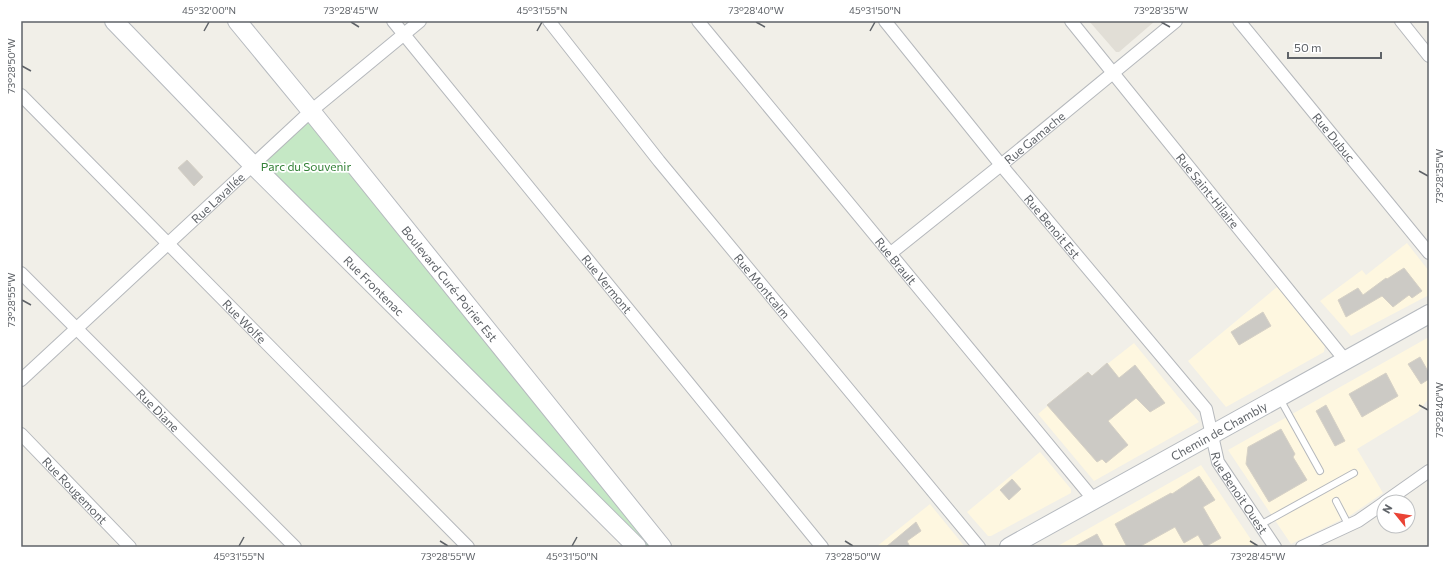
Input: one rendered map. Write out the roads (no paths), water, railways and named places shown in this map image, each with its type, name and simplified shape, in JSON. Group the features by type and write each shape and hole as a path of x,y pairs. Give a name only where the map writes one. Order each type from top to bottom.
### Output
{"main road":[{"name":"Rue Frontenac","path":"114,21 253,165 637,547"},
{"name":"Boulevard Curé-Poirier Est","path":"236,21 311,111 662,547"},
{"name":"Chemin de Chambly","path":"1009,547 1429,314"}],"street":[{"name":"Rue Vermont","path":"393,21 822,547"},
{"name":"Rue Lavallée","path":"21,380 311,111 420,21"},
{"name":"Rue Montcalm","path":"549,21 659,161 979,547"},
{"name":"Rue Brault","path":"698,21 1094,500"},
{"name":"Rue Benoit Est","path":"885,21 1001,165 1206,409 1212,434"},
{"name":"Rue Saint-Hilaire","path":"1071,21 1345,360"},
{"name":"Rue Gamache","path":"891,253 1176,21"},
{"name":"Rue Dubuc","path":"1239,21 1429,253"},
{"path":"1400,21 1429,56"},
{"name":"Rue Wolfe","path":"21,95 468,547"},
{"name":"Rue Diane","path":"21,272 76,329 295,547"},
{"name":"Rue Rougemont","path":"21,434 130,547"},
{"name":"Rue Benoit Ouest","path":"1212,434 1218,462 1275,547"},
{"path":"1396,494 1429,471"},
{"path":"1302,547 1349,526 1376,508"}],"lane":[{"path":"1279,397 1320,471"},
{"path":"1260,525 1354,473"},
{"path":"1336,502 1349,526"}],"park label":[{"name":"Parc du Souvenir","path":"306,166"}]}
